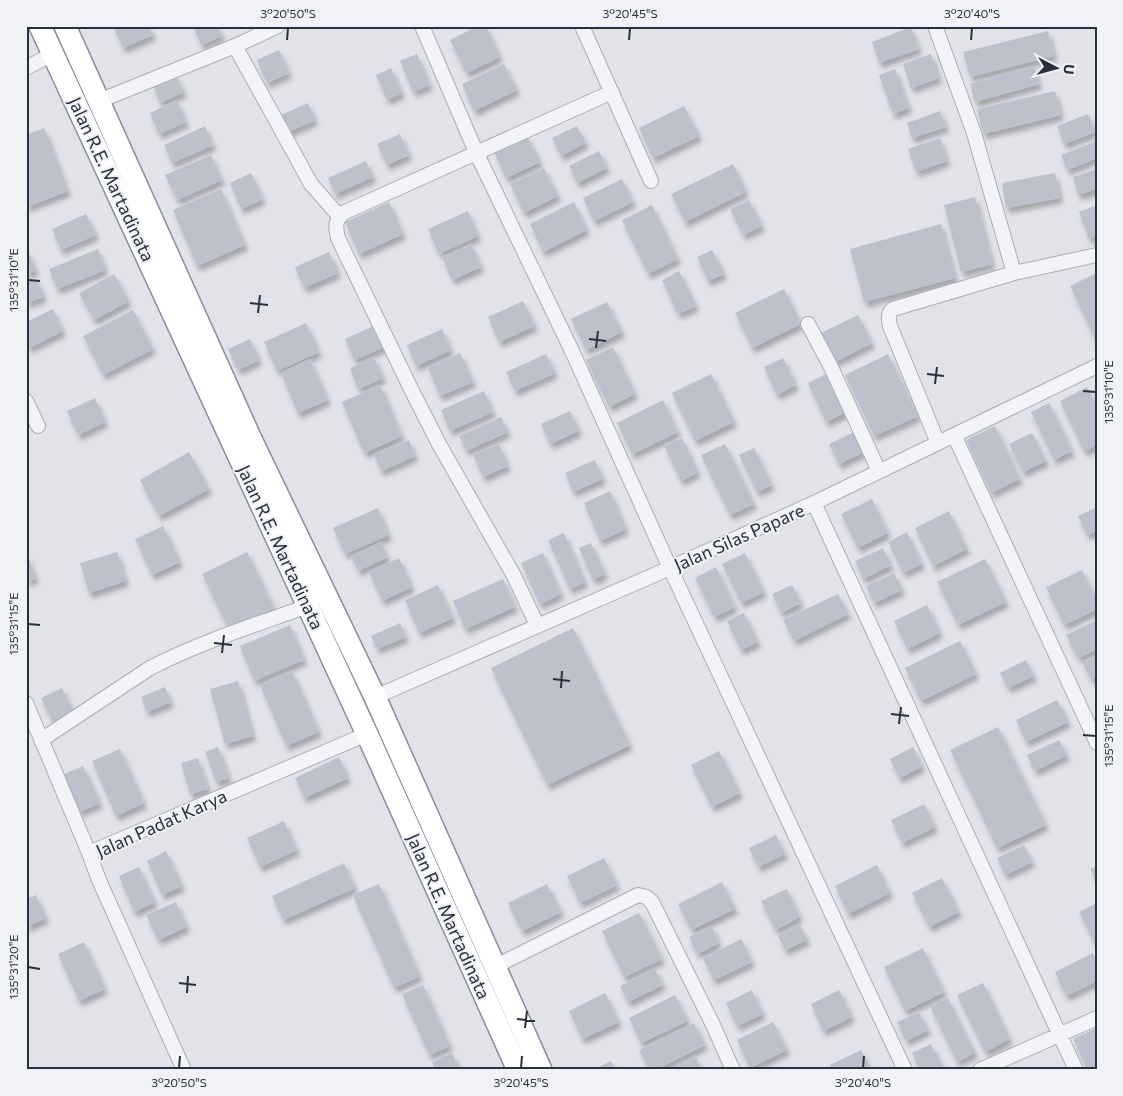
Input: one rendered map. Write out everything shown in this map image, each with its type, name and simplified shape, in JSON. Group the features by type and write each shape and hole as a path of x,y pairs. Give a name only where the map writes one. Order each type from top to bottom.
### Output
{"highway":[{"name":"Jalan R.E. Martadinata","path":"40,26 250,437 375,697 541,1070"},
{"name":"Jalan R.E. Martadinata","path":"65,26 99,101 159,259 308,606 518,1070"}],"street":[{"path":"99,101 235,46 278,26"},
{"path":"422,26 476,152 572,351 670,568 905,1070"},
{"path":"582,26 651,181"},
{"path":"935,26 974,133 1014,273"},
{"path":"235,46 311,184 340,216"},
{"path":"26,68 53,54"},
{"path":"537,625 514,576 426,418 342,247 336,230 336,222 345,212 612,92"},
{"path":"938,443 890,326 888,317 890,312 893,309 1014,273 1097,255"},
{"path":"808,324 830,365 879,471"},
{"name":"Jalan Silas Papare","path":"375,697 670,568 814,503 954,435 1095,372"},
{"path":"26,401 38,426"},
{"path":"954,435 1097,742"},
{"path":"814,503 1076,1070"},
{"path":"41,740 161,662 308,606"},
{"path":"26,703 89,853"},
{"name":"Jalan Padat Karya","path":"184,1070 89,853 367,734"},
{"path":"496,966 638,895 646,897 652,902 733,1070"},
{"path":"980,1070 1097,1018"}],"building":[{"path":"113,26 149,26 153,35 123,48"},
{"path":"193,26 218,26 222,36 201,45"},
{"path":"478,26 486,26 500,57 466,73 450,40"},
{"path":"911,27 919,49 879,63 872,42"},
{"path":"1048,31 1054,56 970,77 963,52"},
{"path":"279,50 289,73 267,83 257,60"},
{"path":"417,54 430,85 413,92 400,61"},
{"path":"931,54 939,78 911,88 903,64"},
{"path":"504,64 517,90 474,111 462,84"},
{"path":"1034,66 1039,84 975,102 970,84"},
{"path":"391,68 402,93 387,100 376,75"},
{"path":"895,69 909,108 893,114 879,75"},
{"path":"176,75 184,92 160,103 153,86"},
{"path":"1055,91 1061,115 983,134 977,109"},
{"path":"177,100 186,122 159,134 150,113"},
{"path":"308,103 315,120 286,133 279,116"},
{"path":"684,106 699,136 653,158 639,128"},
{"path":"940,111 946,127 912,138 907,123"},
{"path":"1088,114 1095,132 1064,144 1057,126"},
{"path":"205,126 213,145 172,163 164,145"},
{"path":"577,126 586,143 561,156 552,138"},
{"path":"44,128 68,191 26,207 26,135"},
{"path":"400,134 409,155 387,165 377,144"},
{"path":"527,136 540,162 506,178 494,152"},
{"path":"940,138 947,161 916,172 908,149"},
{"path":"1097,141 1097,158 1067,170 1061,155"},
{"path":"599,151 607,168 577,183 569,166"},
{"path":"211,155 222,180 177,200 165,175"},
{"path":"366,161 373,177 335,194 328,178"},
{"path":"733,164 746,192 685,222 671,194"},
{"path":"544,168 558,196 524,213 510,184"},
{"path":"1097,169 1097,189 1078,195 1073,177"},
{"path":"251,173 263,199 241,209 230,183"},
{"path":"1055,173 1060,198 1006,208 1002,183"},
{"path":"622,179 633,202 594,221 583,198"},
{"path":"221,189 245,245 197,266 173,210"},
{"path":"975,197 992,264 961,272 944,205"},
{"path":"749,200 762,226 743,235 730,209"},
{"path":"389,202 403,234 359,254 345,222"},
{"path":"574,202 587,230 543,252 530,224"},
{"path":"652,205 678,259 648,274 622,220"},
{"path":"1097,205 1097,236 1089,239 1079,212"},
{"path":"468,211 478,236 439,254 428,229"},
{"path":"86,214 96,235 61,250 52,229"},
{"path":"941,224 955,278 864,302 850,249"},
{"path":"471,244 481,267 452,280 442,257"},
{"path":"98,249 105,270 57,289 49,269"},
{"path":"712,250 724,274 708,281 697,257"},
{"path":"26,251 28,251 36,270 26,274"},
{"path":"329,252 338,273 304,288 295,267"},
{"path":"679,271 696,306 678,314 662,280"},
{"path":"1097,273 1097,343 1070,286"},
{"path":"114,274 129,301 94,320 79,293"},
{"path":"37,279 44,297 26,303 26,283"},
{"path":"784,289 801,324 752,348 735,313"},
{"path":"523,301 535,326 499,342 488,317"},
{"path":"607,302 622,332 586,350 571,319"},
{"path":"53,309 63,331 29,348 26,342 26,322"},
{"path":"133,310 153,349 103,375 83,336"},
{"path":"858,315 872,343 835,362 821,333"},
{"path":"306,323 319,352 277,371 264,342"},
{"path":"374,326 384,347 354,360 345,339"},
{"path":"442,329 451,350 416,366 407,345"},
{"path":"250,339 259,360 238,370 228,349"},
{"path":"613,347 635,394 609,407 586,360"},
{"path":"460,353 473,382 440,396 428,368"},
{"path":"546,354 555,373 515,391 506,372"},
{"path":"888,354 918,416 874,436 845,375"},
{"path":"374,357 383,378 358,389 350,368"},
{"path":"783,358 796,385 777,395 764,367"},
{"path":"310,359 328,400 298,413 281,373"},
{"path":"828,373 846,412 826,422 808,383"},
{"path":"711,374 734,422 695,441 672,393"},
{"path":"380,385 402,436 364,453 342,402"},
{"path":"1087,387 1097,407 1097,445 1084,451 1060,401"},
{"path":"484,391 493,412 450,431 441,410"},
{"path":"95,398 105,422 78,435 67,411"},
{"path":"663,400 678,432 632,454 617,423"},
{"path":"1049,403 1072,451 1054,460 1031,412"},
{"path":"570,411 579,431 550,444 541,424"},
{"path":"501,417 508,432 466,451 459,436"},
{"path":"995,426 1020,479 991,493 966,440"},
{"path":"854,432 864,452 839,464 829,444"},
{"path":"1032,433 1046,461 1023,472 1009,444"},
{"path":"682,438 698,472 681,481 664,446"},
{"path":"409,440 415,456 381,471 374,455"},
{"path":"499,444 508,466 483,477 473,455"},
{"path":"725,444 754,504 730,515 701,455"},
{"path":"754,448 772,485 757,492 739,455"},
{"path":"189,452 209,489 159,516 140,480"},
{"path":"595,460 603,479 573,492 565,473"},
{"path":"610,491 626,529 600,541 584,503"},
{"path":"872,499 888,533 858,548 841,514"},
{"path":"1097,507 1097,531 1087,535 1078,516"},
{"path":"378,508 389,535 345,554 333,528"},
{"path":"949,511 967,549 933,566 915,528"},
{"path":"163,526 180,562 152,575 135,539"},
{"path":"907,532 922,564 903,573 888,542"},
{"path":"564,533 585,582 570,589 548,540"},
{"path":"381,542 388,557 358,571 351,556"},
{"path":"591,543 605,574 593,580 579,548"},
{"path":"883,548 891,565 863,579 855,561"},
{"path":"26,552 36,578 26,581"},
{"path":"117,552 126,581 89,593 80,563"},
{"path":"247,552 274,608 229,630 202,574"},
{"path":"543,553 561,594 540,604 521,563"},
{"path":"745,553 764,592 741,603 722,564"},
{"path":"399,558 412,587 382,601 369,572"},
{"path":"985,559 1006,602 958,625 937,582"},
{"path":"716,567 735,607 714,617 695,578"},
{"path":"1082,570 1097,601 1097,609 1064,625 1046,587"},
{"path":"894,573 902,590 874,603 866,586"},
{"path":"503,579 515,607 465,629 453,601"},
{"path":"438,585 453,618 419,633 405,600"},
{"path":"792,585 801,603 781,613 772,594"},
{"path":"838,594 848,614 794,641 783,620"},
{"path":"927,605 940,633 907,649 894,621"},
{"path":"744,613 758,642 741,650 727,621"},
{"path":"1097,620 1097,649 1078,658 1066,635"},
{"path":"400,623 406,637 377,649 371,636"},
{"path":"290,625 304,660 254,681 240,646"},
{"path":"573,628 630,745 547,785 491,668"},
{"path":"960,641 976,674 921,701 905,668"},
{"path":"1097,655 1097,676 1091,679 1082,662"},
{"path":"1026,660 1034,676 1008,688 1000,673"},
{"path":"292,671 319,732 286,746 260,685"},
{"path":"238,681 253,736 225,744 210,689"},
{"path":"165,687 171,702 147,712 141,697"},
{"path":"62,688 75,715 54,725 41,698"},
{"path":"1057,700 1068,722 1026,742 1016,720"},
{"path":"998,727 1046,825 997,848 950,750"},
{"path":"1059,740 1067,755 1035,771 1027,755"},
{"path":"218,747 229,778 216,782 205,752"},
{"path":"913,747 922,767 899,778 890,759"},
{"path":"120,749 144,803 116,816 92,761"},
{"path":"719,751 740,793 712,807 691,765"},
{"path":"339,757 348,778 304,798 295,778"},
{"path":"198,758 208,789 190,794 181,763"},
{"path":"83,766 100,803 79,812 62,775"},
{"path":"924,804 935,827 902,843 891,820"},
{"path":"284,821 297,850 260,867 247,838"},
{"path":"776,835 785,854 758,867 749,848"},
{"path":"1024,845 1032,862 1005,875 997,858"},
{"path":"166,851 182,886 162,895 147,861"},
{"path":"604,858 617,885 580,903 567,876"},
{"path":"344,863 355,888 283,920 272,896"},
{"path":"877,865 890,893 848,914 835,886"},
{"path":"1097,866 1097,882 1090,869"},
{"path":"139,867 155,902 134,912 119,876"},
{"path":"942,878 959,912 929,927 912,893"},
{"path":"722,882 735,909 691,930 678,904"},
{"path":"379,884 420,976 394,988 353,895"},
{"path":"547,884 561,912 522,931 508,903"},
{"path":"787,889 800,917 775,930 761,901"},
{"path":"36,895 46,918 26,927 26,899"},
{"path":"176,902 187,927 158,940 146,915"},
{"path":"1097,903 1097,948 1079,912"},
{"path":"639,913 662,959 624,977 602,931"},
{"path":"800,925 807,940 785,950 778,936"},
{"path":"712,926 719,943 697,954 689,937"},
{"path":"741,939 752,962 714,980 703,958"},
{"path":"84,942 105,989 79,1001 58,954"},
{"path":"923,948 944,992 905,1011 884,967"},
{"path":"1093,953 1097,962 1097,981 1066,996 1055,972"},
{"path":"655,969 663,985 628,1002 620,986"},
{"path":"983,983 1010,1039 985,1052 957,995"},
{"path":"423,985 450,1046 429,1055 402,994"},
{"path":"752,990 763,1014 737,1026 726,1003"},
{"path":"839,990 852,1017 823,1031 811,1004"},
{"path":"605,993 619,1022 582,1039 569,1011"},
{"path":"675,995 688,1021 641,1043 629,1018"},
{"path":"948,998 975,1053 957,1062 930,1006"},
{"path":"919,1012 928,1030 906,1041 897,1022"},
{"path":"773,1022 787,1050 750,1068 737,1040"},
{"path":"694,1023 705,1045 655,1070 649,1070 639,1050"},
{"path":"1096,1028 1097,1070 1088,1070 1073,1039"},
{"path":"931,1044 944,1070 920,1070 912,1053"},
{"path":"861,1050 871,1070 832,1070 830,1065"},
{"path":"452,1053 460,1070 436,1070 432,1062"},
{"path":"696,1057 702,1070 670,1070"},
{"path":"611,1061 615,1070 593,1070"}]}
